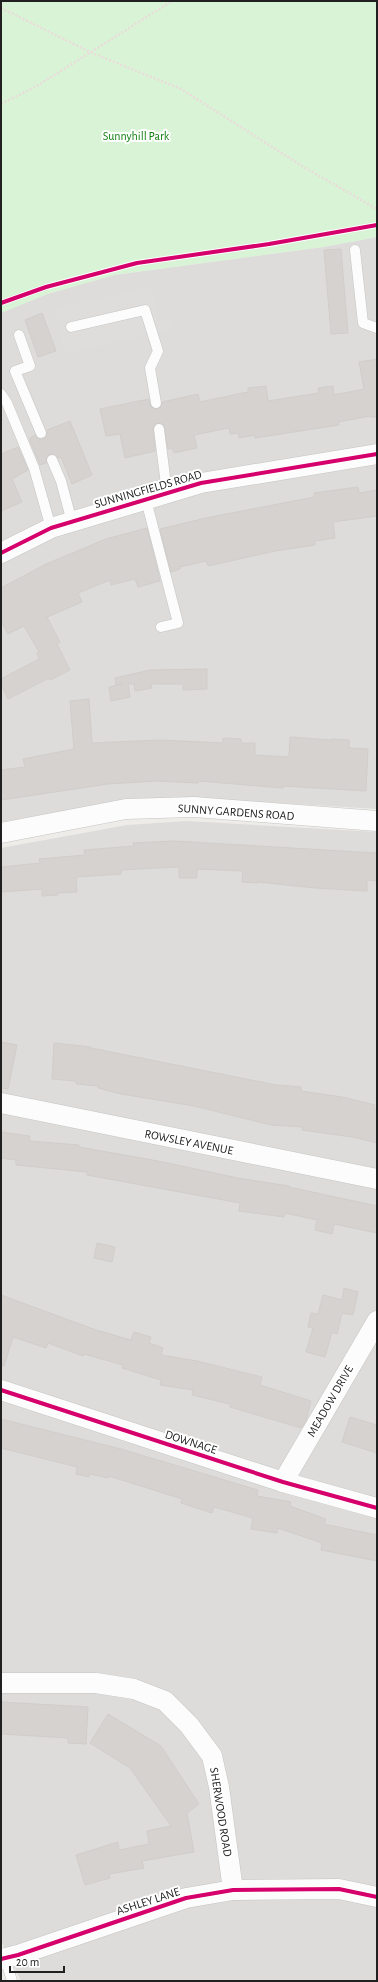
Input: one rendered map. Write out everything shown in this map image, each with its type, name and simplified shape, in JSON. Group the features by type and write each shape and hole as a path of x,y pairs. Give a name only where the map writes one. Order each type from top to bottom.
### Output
{"street":[{"name":"SUNNINGFIELDS ROAD","path":"1,553 51,528 201,483 377,454"},
{"name":"SUNNY GARDENS ROAD","path":"1,833 126,809 194,807 377,822"},
{"name":"ROWSLEY AVENUE","path":"1,1104 377,1180"},
{"name":"MEADOW DRIVE","path":"283,1482 377,1321"},
{"name":"DOWNAGE","path":"1,1390 283,1482 377,1508"},
{"name":"SHERWOOD ROAD","path":"1,1683 96,1682 134,1690 165,1701 189,1725 212,1756 219,1787 233,1890"},
{"name":"ASHLEY LANE","path":"3,1958 18,1955 186,1898 233,1890 339,1889 377,1897"}],"lane":[{"path":"356,250 363,323 377,328"},
{"path":"71,327 145,310 158,351 150,368 156,403"},
{"path":"19,335 30,366 14,371 41,433"},
{"path":"1,394 7,403 34,468 51,528"},
{"path":"159,429 167,493"},
{"path":"52,460 61,481 72,522"},
{"path":"146,500 178,623 161,627"},
{"path":"3,1958 12,1981"}],"path":[{"path":"1,104 37,86 92,53 172,1"},
{"path":"1,8 92,53 181,89 302,166 377,209"}],"shaded area":[{"path":"377,237 377,809 195,798 126,800 1,822 1,313 47,294 114,275 323,247"},
{"path":"151,287 159,321 172,318 174,329 65,354 55,308"},
{"path":"187,821 377,832 377,1981 21,1981 1,1941 1,848 127,825"}],"green space":[{"name":"Sunnyhill Park","path":"1,1 377,1 377,237 323,247 114,275 47,294 1,313"}],"building":[{"path":"341,249 348,333 331,334 324,250"},
{"path":"42,313 56,351 38,357 25,320"},
{"path":"377,359 377,417 370,416 338,422 339,425 255,438 255,435 239,438 238,433 230,434 229,428 194,435 197,448 174,453 172,448 168,449 164,425 158,423 155,424 153,429 155,451 125,458 120,434 106,436 100,409 149,399 151,407 157,409 160,408 162,402 198,394 200,402 248,392 248,388 266,386 268,401 319,393 318,388 333,386 334,395 364,389 359,362"},
{"path":"70,421 92,475 72,484 61,457 58,458 56,455 50,454 47,456 46,463 40,465 30,441 30,438 35,435 40,439 44,439 47,434 47,430"},
{"path":"18,447 28,470 12,479 22,502 1,511 1,454"},
{"path":"358,487 359,493 377,490 377,516 333,522 335,538 315,541 315,545 275,551 208,566 206,561 180,567 180,569 171,572 160,529 206,518 314,497 314,493"},
{"path":"147,528 160,581 138,587 135,579 111,585 110,580 78,593 82,602 47,617 60,642 57,644 70,670 50,680 49,678 8,699 1,684 1,679 39,659 37,653 39,652 24,626 8,634 1,621 1,588 46,564 106,539"},
{"path":"207,669 207,689 183,690 183,684 151,684 152,688 135,691 134,684 128,684 130,697 111,701 109,687 123,684 116,685 115,678 150,670"},
{"path":"89,699 92,743 160,740 223,743 223,738 241,739 241,743 255,743 255,755 289,757 290,737 349,740 349,748 368,749 366,791 283,786 283,788 198,781 198,783 157,781 108,784 1,800 1,770 25,767 23,759 74,749 70,701"},
{"path":"174,841 377,853 377,881 367,880 367,891 315,888 258,882 242,882 243,871 197,869 197,878 179,878 179,867 121,870 121,874 76,877 77,892 57,893 58,895 42,896 42,889 1,892 1,867 40,863 39,859 85,855 84,850 134,846 133,843"},
{"path":"1,1042 17,1045 8,1089 1,1088"},
{"path":"54,1043 91,1047 276,1085 301,1087 301,1091 342,1097 375,1105 374,1109 377,1109 377,1143 352,1137 302,1130 303,1127 271,1125 194,1106 121,1094 98,1088 98,1086 76,1084 76,1081 52,1079"},
{"path":"1,1132 30,1136 29,1141 79,1145 79,1147 158,1161 238,1178 289,1186 377,1206 377,1233 334,1224 332,1234 315,1230 317,1220 285,1213 284,1217 239,1211 240,1203 87,1175 87,1172 16,1165 16,1160 1,1158"},
{"path":"97,1243 115,1247 112,1262 94,1258"},
{"path":"344,1288 358,1292 353,1315 342,1313 337,1334 332,1332 325,1357 306,1352 313,1328 308,1327 311,1313 318,1314 323,1295 342,1300"},
{"path":"1,1295 96,1330 131,1340 134,1332 151,1337 149,1343 163,1348 161,1355 197,1361 262,1377 260,1385 311,1401 306,1421 301,1428 230,1407 230,1404 192,1395 193,1390 160,1385 161,1380 122,1368 123,1365 84,1354 83,1356 48,1343 46,1348 13,1337 4,1366 1,1365"},
{"path":"350,1417 377,1425 377,1453 342,1442"},
{"path":"1,1419 121,1449 258,1490 257,1496 291,1502 290,1506 326,1519 324,1524 377,1535 377,1561 321,1550 322,1543 278,1528 277,1533 251,1529 253,1518 214,1507 212,1513 181,1503 182,1499 109,1476 108,1478 90,1474 89,1477 76,1474 77,1467 1,1448"},
{"path":"1,1702 88,1707 86,1744 68,1743 68,1738 1,1734"},
{"path":"108,1714 161,1746 199,1804 187,1813 194,1852 142,1861 144,1868 109,1874 110,1878 85,1885 76,1855 118,1842 119,1850 149,1844 147,1831 171,1826 130,1768 90,1743"}],"cycle path":[{"path":"1,303 46,287 137,263 269,244 377,225"},
{"path":"1,553 51,528 201,483 377,454"},
{"path":"1,1390 283,1482 377,1508"},
{"path":"1,1959 18,1955 186,1898 233,1890 339,1889 377,1897"}]}
